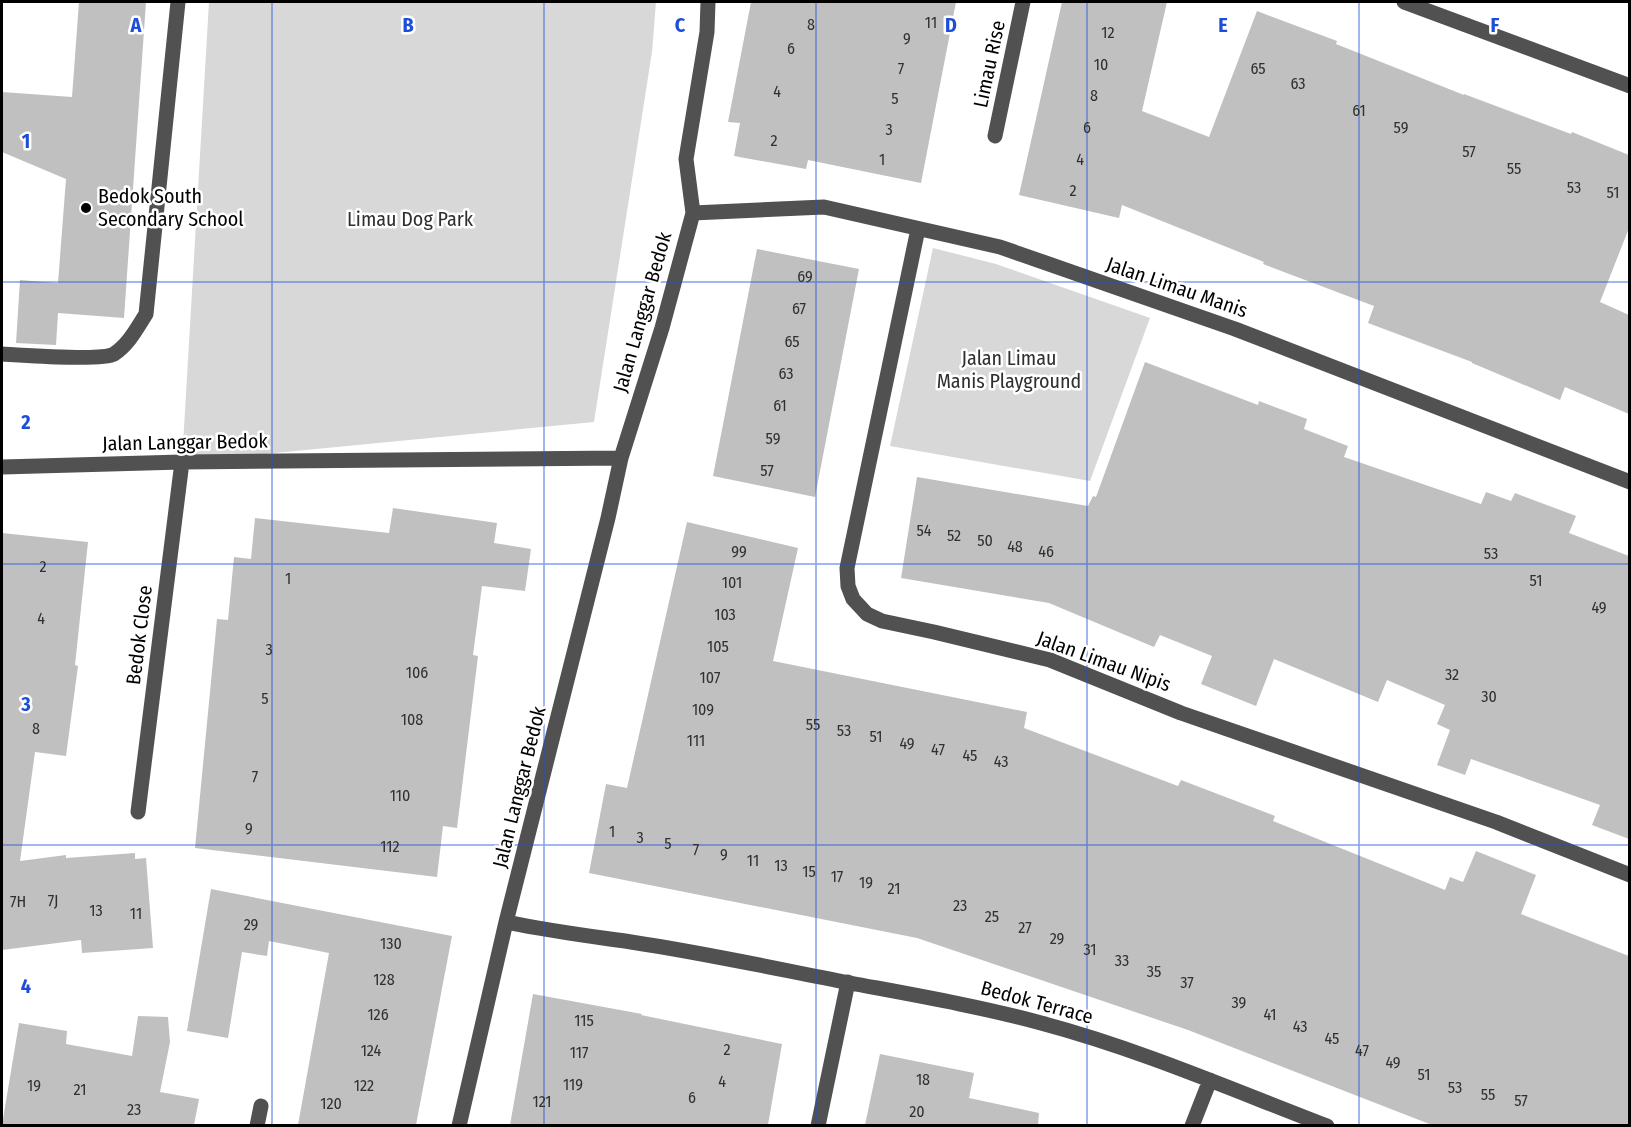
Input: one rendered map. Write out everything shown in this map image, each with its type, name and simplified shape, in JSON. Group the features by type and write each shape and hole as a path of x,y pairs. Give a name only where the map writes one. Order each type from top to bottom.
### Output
{"street":[{"path":"2,354 85,357 112,355 131,339 146,314 178,2"},
{"path":"693,213 686,159 707,32 708,2"},
{"name":"Limau Rise","path":"995,136 1023,2"},
{"path":"1404,2 1629,86"},
{"name":"Jalan Limau Manis","path":"693,213 825,207 1000,248 1234,329 1629,482"},
{"name":"Jalan Langgar Bedok","path":"459,1125 506,922 608,518 621,458 662,328 693,213"},
{"name":"Jalan Limau Nipis","path":"918,229 848,568 849,591 863,610 882,621 1050,660 1181,712 1496,822 1629,875"},
{"name":"Jalan Langgar Bedok","path":"2,467 182,462 621,458"},
{"name":"Bedok Close","path":"138,812 182,462"},
{"name":"Bedok Terrace","path":"506,922 538,929 633,942 848,982 965,1005 1041,1023 1121,1047 1327,1125"},
{"path":"818,1125 848,982"},
{"path":"1192,1125 1210,1080"},
{"path":"257,1125 261,1106"}],"green space":[{"name":"Limau Dog Park","path":"209,2 656,2 652,52 594,422 182,462"},
{"name":"Jalan Limau Manis Playground","path":"933,248 996,264 1150,318 1090,481 890,446"}],"building":[{"path":"79,2 146,2 124,318 58,313 56,345 16,343 20,280 58,283 66,179 2,152 2,92 72,97"},
{"path":"751,2 956,2 921,183 808,160 806,169 734,156 740,123 728,122"},
{"path":"1062,2 1167,2 1142,111 1209,137 1257,11 1337,41 1336,44 1464,95 1571,134 1572,132 1629,155 1629,228 1600,302 1629,315 1629,414 1565,387 1560,400 1472,362 1368,323 1374,306 1263,264 1264,262 1122,205 1119,218 1019,195"},
{"path":"757,249 859,269 815,497 713,476"},
{"path":"1145,362 1258,405 1259,401 1307,419 1304,429 1348,446 1344,457 1481,504 1486,492 1511,501 1515,493 1576,516 1569,533 1629,556 1629,839 1592,825 1600,805 1471,759 1465,775 1437,765 1450,730 1437,724 1445,705 1387,680 1378,702 1274,659 1256,706 1201,684 1212,656 1160,635 1154,647 1049,603 901,578 917,477 1088,506 1093,496 1096,497"},
{"path":"393,508 497,523 494,543 531,549 525,591 482,586 473,655 478,656 457,828 443,826 437,877 195,848 217,619 228,620 234,557 251,559 255,518 389,533"},
{"path":"687,522 798,548 773,661 1027,712 1024,728 1178,786 1181,780 1275,816 1273,821 1445,890 1450,877 1463,882 1476,851 1536,875 1521,914 1629,956 1629,1125 1432,1125 1188,1030 917,938 589,873 606,784 627,788"},
{"path":"2,533 88,542 75,665 78,666 66,756 35,752 20,861 66,855 66,858 135,853 135,859 146,858 153,948 82,953 81,940 2,950"},
{"path":"211,889 452,936 416,1125 298,1125 329,953 269,941 267,956 242,952 228,1038 187,1031"},
{"path":"533,994 642,1014 782,1044 768,1125 510,1125"},
{"path":"138,1016 168,1017 170,1042 160,1092 199,1099 194,1125 2,1125 19,1023 67,1031 66,1044 132,1056"},
{"path":"880,1054 974,1073 969,1098 1039,1113 1038,1125 865,1125"}],"place":[{"name":"Bedok South Secondary School","path":"86,208"}]}
